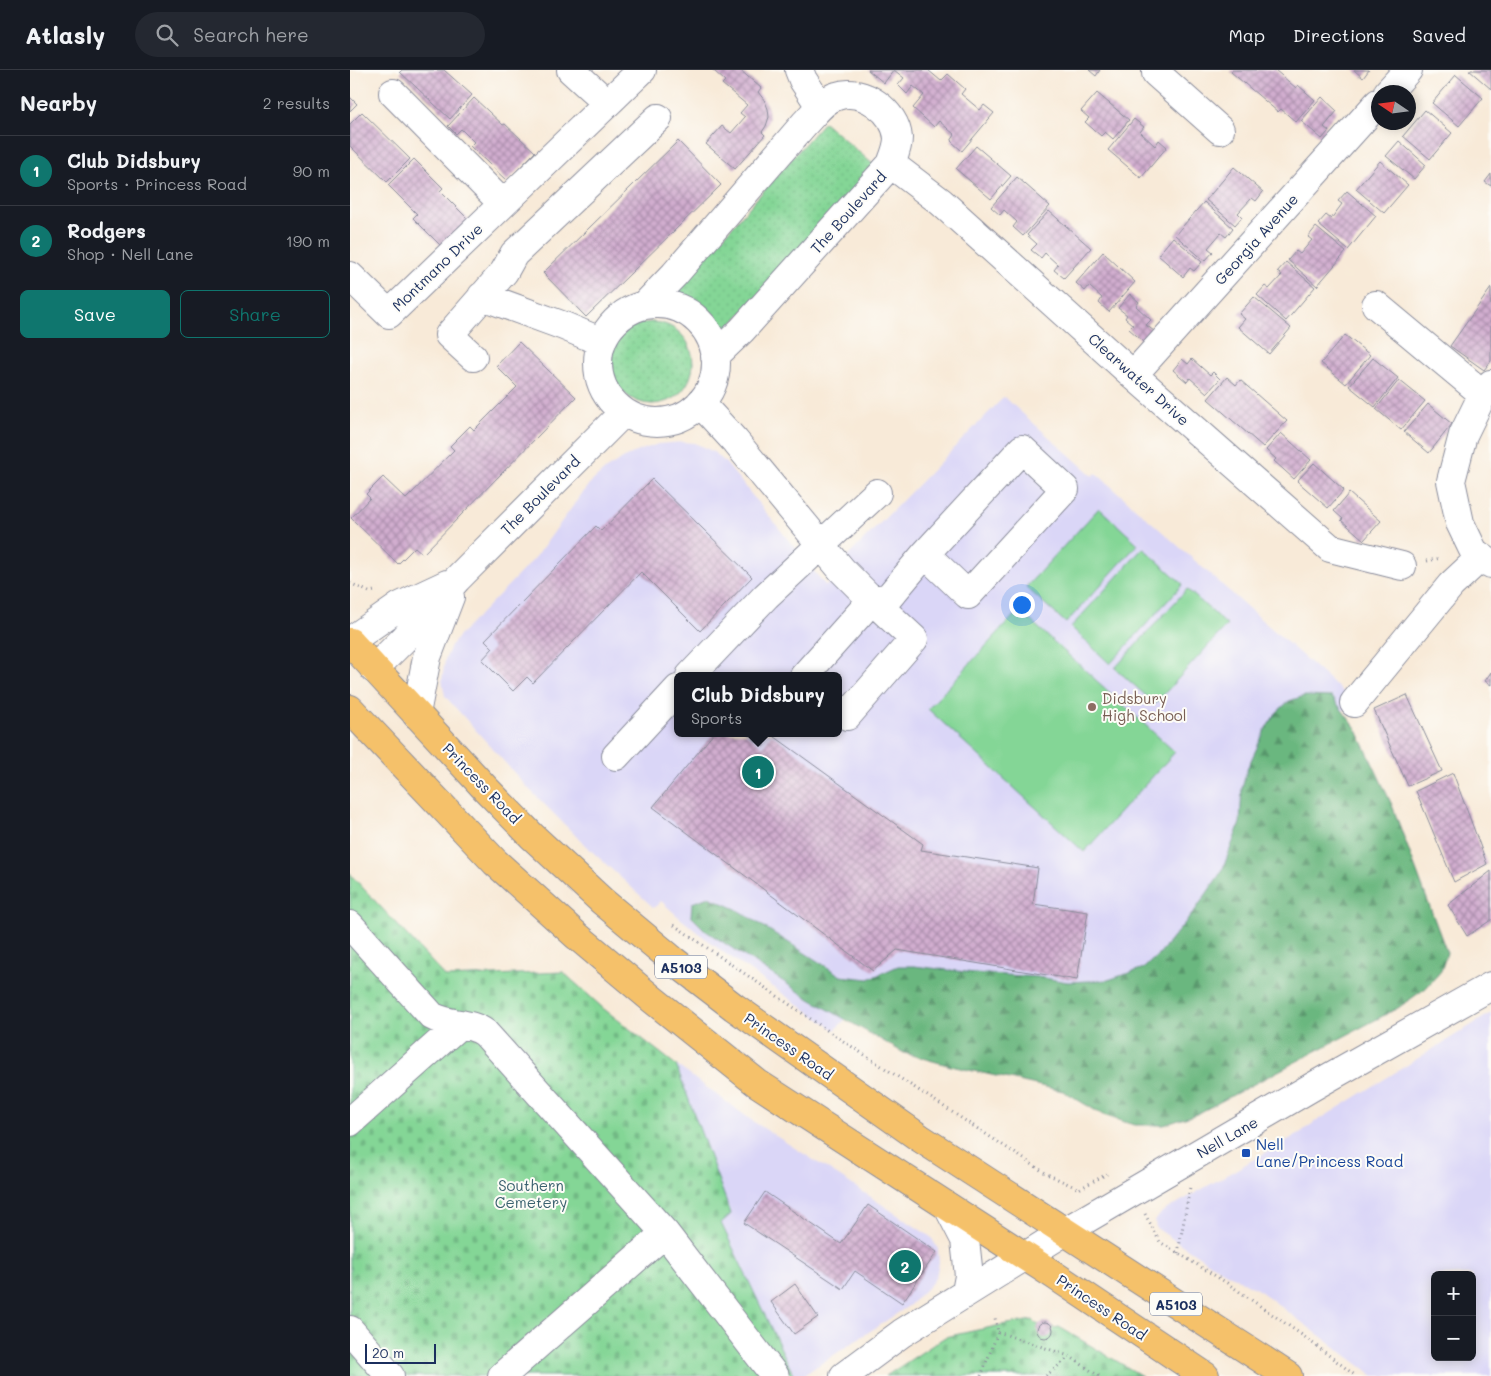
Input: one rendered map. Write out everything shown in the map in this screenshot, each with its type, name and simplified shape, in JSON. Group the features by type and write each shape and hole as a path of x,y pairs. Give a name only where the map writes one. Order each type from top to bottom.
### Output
{"highway":[{"name":"Princess Road","path":"350,641 362,672 416,714 532,836 602,901 674,961 734,1007 920,1138 1288,1376"},
{"name":"Princess Road","path":"350,709 495,862 577,936 757,1083 1026,1257 1205,1376"}],"street":[{"path":"571,70 607,103"},
{"name":"Montmano Drive","path":"350,276 388,314 642,70"},
{"path":"799,70 803,80 820,106"},
{"path":"1156,70 1156,74 1220,130"},
{"path":"1394,85 1408,70"},
{"path":"393,93 504,204"},
{"name":"The Boulevard","path":"645,305 674,275 828,99 845,94 862,97 881,107 895,126 898,139 896,152 891,164 742,330 715,356"},
{"name":"Georgia Avenue","path":"1133,375 1371,111"},
{"path":"473,357 449,335 504,272 514,254 658,118"},
{"name":"Clearwater Drive","path":"891,164 941,202 1133,375 1330,548 1402,566"},
{"path":"482,296 602,342"},
{"name":"The Boulevard","path":"662,304 679,308 694,316 706,329 714,345 717,362 714,380 707,396 700,404 680,418 660,422 641,420 624,412 610,398 601,380 598,361 602,342 612,325 626,312 645,305 662,304"},
{"path":"1354,703 1451,584 1482,558 1460,523 1451,481 1463,435 1487,389 1376,305"},
{"path":"700,404 735,441 842,570 914,639 847,716 842,712"},
{"name":"The Boulevard","path":"362,672 404,639 457,579 624,412"},
{"path":"808,672 872,600 888,598 925,554 1022,449 1065,489 968,595 925,554"},
{"path":"694,672 766,596 877,493"},
{"name":"The Boulevard","path":"350,641 400,606 457,579"},
{"name":"The Boulevard","path":"416,714 427,657 457,579"},
{"path":"616,756 674,693"},
{"path":"350,925 432,1016 445,1022 472,1026 485,1032 665,1233 775,1376"},
{"name":"Nell Lane","path":"844,1376 902,1333 1064,1232 1312,1087 1491,986"},
{"path":"350,1122 459,1025"},
{"path":"948,1207 965,1240 969,1276 966,1292"},
{"path":"502,1376 665,1233"},
{"path":"350,1330 390,1376"}],"path":[{"path":"1402,566 1482,558"},
{"path":"350,583 369,592 379,590"},
{"path":"673,924 831,1033 1047,1174 1079,1189 1114,1171"},
{"path":"1178,1253 1190,1185"},
{"path":"1160,1242 1227,1283 1302,1335 1356,1376"},
{"path":"980,1376 998,1332 995,1318"},
{"path":"998,1332 1069,1356 1099,1376"},
{"path":"1046,1376 1069,1356"}],"shaded area":[{"name":"Didsbury High School","path":"1004,397 1093,476 1096,473 1351,699 1302,774 1150,971 1117,983 882,983 835,1030 720,950 661,901 654,908 586,846 527,787 445,696 442,680 445,660 457,638 535,558 589,484 606,469 633,453 658,444 694,443 715,453 725,462 826,586 849,562 846,558"},
{"path":"1491,1013 1491,1376 1374,1376 1260,1291 1214,1266 1156,1228 1155,1221 1162,1212 1300,1133"},
{"path":"676,1065 754,1122 931,1237 938,1249 939,1262 936,1277 930,1285 910,1305 802,1376 794,1376 721,1223 730,1214"}],"green space":[{"path":"824,122 875,166 721,336 702,313 679,299 674,293"},
{"path":"652,322 668,325 681,334 690,347 693,363 690,379 681,392 668,401 652,404 636,401 623,392 614,379 611,363 614,347 623,334 636,325"},
{"path":"1099,508 1138,544 1066,623 1026,587"},
{"path":"1143,548 1183,584 1110,664 1071,627"},
{"path":"1187,589 1227,625 1155,704 1115,668"},
{"path":"1019,610 1175,752 1084,852 928,709"},
{"path":"1305,696 1332,697 1356,728 1392,805 1447,953 1441,971 1426,988 1398,1008 1197,1114 1164,1125 1134,1125 1103,1115 1063,1091 951,1066 904,1053 810,999 706,931 691,916 692,903 709,897 736,909 841,976 869,979 898,966 914,966 974,973 1038,977 1068,982 1108,980 1144,968 1160,953 1194,912 1222,871 1240,823 1242,788 1248,767 1265,730 1276,713 1289,701"},
{"name":"Southern Cemetery","path":"350,874 446,977 563,972 604,1009 676,1065 731,1214 721,1223 794,1376 350,1376"},
{"path":"1033,1320 1038,1325 1044,1323 1050,1324 1054,1328 1059,1327 1142,1376 886,1376 945,1337"}],"building":[{"path":"402,70 444,70 472,95 450,119 400,72"},
{"path":"713,70 740,70 761,88 758,92 768,109 769,117 762,132 765,135 735,169 706,144 722,126 731,133 745,117 740,113 747,105 722,84 725,81"},
{"path":"868,70 894,70 884,83"},
{"path":"894,70 928,70 941,81 948,74 965,89 961,94 980,110 984,105 994,113 962,151 951,141 955,135 939,121 934,127 913,108 924,95 913,86 907,94 898,85 904,78"},
{"path":"1089,70 1100,70 1096,76"},
{"path":"1232,70 1275,70 1296,88 1298,85 1315,100 1296,122 1281,109 1278,112 1231,72"},
{"path":"1354,70 1369,70 1363,78"},
{"path":"1469,70 1491,70 1491,89"},
{"path":"1456,75 1483,98 1459,126 1432,103"},
{"path":"1097,93 1129,120 1113,139 1105,132 1101,136 1085,122 1089,118 1081,111"},
{"path":"350,97 357,104 350,111"},
{"path":"1322,97 1337,111 1324,127 1329,131 1322,139 1301,121"},
{"path":"474,98 535,152 507,181 470,146 474,142 461,129 456,134 448,126"},
{"path":"1425,110 1452,133 1430,159 1403,136 1408,130 1416,130 1416,121"},
{"path":"362,112 410,159 387,182 350,146 350,124"},
{"path":"1134,119 1144,127 1140,132 1155,146 1159,140 1167,147 1141,178 1108,150"},
{"path":"678,141 721,185 586,317 543,273"},
{"path":"1399,141 1426,165 1414,179 1386,156"},
{"path":"976,146 1011,176 991,199 956,169"},
{"path":"414,159 443,188 440,191 469,220 442,247 413,218 417,214 388,185"},
{"path":"1380,161 1408,185 1384,213 1356,189"},
{"path":"1234,167 1263,192 1256,201 1252,198 1238,213 1242,217 1235,225 1206,200"},
{"path":"1491,174 1491,186 1485,182"},
{"path":"1017,177 1050,206 1023,236 1013,227 1017,222 1004,210 1000,215 991,207"},
{"path":"1347,191 1376,216 1348,250 1318,224 1326,215 1331,219 1342,204 1338,201"},
{"path":"1204,202 1233,228 1226,237 1221,233 1208,248 1213,252 1205,261 1175,235"},
{"path":"1049,211 1091,248 1064,278 1054,270 1058,265 1045,253 1041,258 1031,250 1037,244 1027,235"},
{"path":"1316,227 1346,252 1317,286 1288,260 1296,251 1300,254 1312,240 1308,237"},
{"path":"1173,237 1202,262 1194,271 1190,268 1183,277 1158,255"},
{"path":"1103,252 1135,282 1109,312 1099,303 1102,298 1089,286 1085,291 1076,283"},
{"path":"1286,262 1315,287 1286,321 1257,295 1265,286 1269,289 1282,275 1277,272"},
{"path":"1491,288 1491,361 1484,370 1450,346"},
{"path":"1130,294 1139,302 1136,306 1151,320 1146,325 1154,331 1144,342 1129,329 1133,325 1125,318 1127,315 1118,308"},
{"path":"1254,297 1291,328 1269,354 1238,327 1245,319 1239,314"},
{"path":"1345,335 1370,355 1346,384 1321,363"},
{"path":"519,342 576,397 423,554 415,547 398,564 351,518 370,498 366,494 383,477 406,499 454,450 450,446 470,426 474,430 517,387 496,366"},
{"path":"1373,358 1398,378 1375,407 1349,386"},
{"path":"1182,359 1188,364 1192,359 1210,375 1213,372 1220,379 1207,393 1190,378 1187,382 1173,370"},
{"path":"1227,377 1236,385 1240,380 1287,421 1263,447 1208,399"},
{"path":"1399,380 1425,401 1401,430 1376,409"},
{"path":"1428,404 1452,424 1429,453 1404,432"},
{"path":"1281,433 1311,460 1294,479 1274,461 1276,459 1266,450"},
{"path":"1314,463 1344,490 1328,508 1297,481"},
{"path":"652,479 752,577 700,631 641,572 533,683 527,677 513,691 482,660 493,648 485,640 596,526 601,531"},
{"path":"1349,493 1381,521 1364,540 1341,520 1343,519 1334,511"},
{"path":"1491,672 1491,685 1485,681"},
{"path":"1407,695 1442,771 1408,786 1374,710"},
{"path":"711,737 750,737 763,747 769,737 775,737 923,844 921,850 1038,868 1033,904 1088,912 1077,980 897,950 873,971 653,807"},
{"path":"1453,773 1487,864 1454,882 1416,791"},
{"path":"1491,871 1491,920 1467,936 1448,905"},
{"path":"765,1192 841,1244 868,1205 937,1252 902,1303 855,1271 843,1289 744,1223"},
{"path":"795,1284 818,1317 794,1334 771,1302"},
{"path":"1045,1322 1053,1330 1045,1338 1037,1330"}],"place":[{"name":"Didsbury High School","path":"1092,707"},
{"name":"Club Didsbury","path":"758,772"},
{"name":"Nell Lane/Princess Road","path":"1246,1153"},
{"name":"Rodgers","path":"905,1266"}]}
